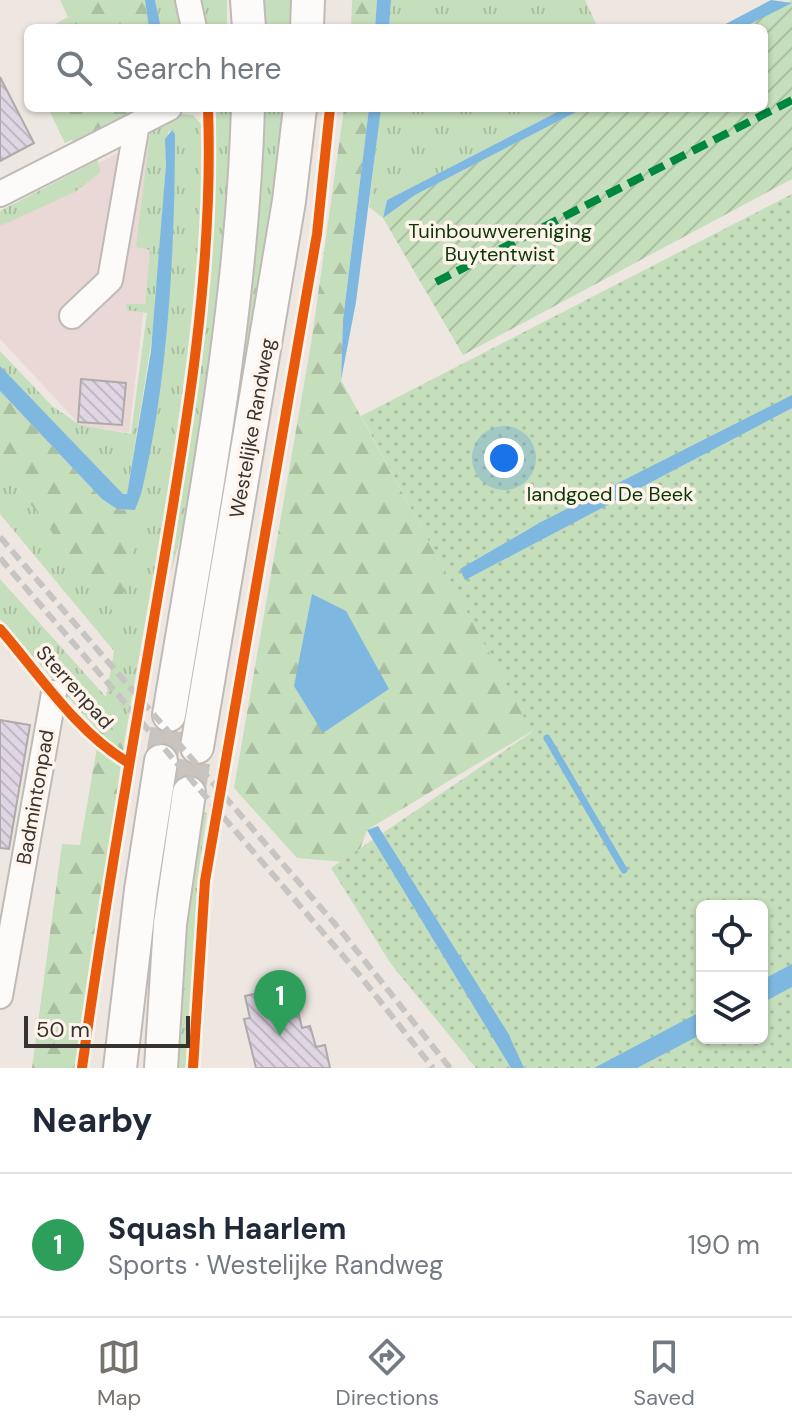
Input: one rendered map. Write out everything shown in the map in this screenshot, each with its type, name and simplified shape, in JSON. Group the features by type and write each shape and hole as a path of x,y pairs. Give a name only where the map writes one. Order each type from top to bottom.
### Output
{"main road":[{"path":"247,0 249,24"},
{"path":"307,24 308,0"},
{"name":"Westelijke Randweg","path":"169,715 223,385 237,264 248,112"},
{"name":"Westelijke Randweg","path":"197,747 287,217 300,112"},
{"path":"120,1068 137,921 161,761"},
{"path":"161,1068 170,924 189,793"}],"street":[{"path":"188,0 193,24"},
{"path":"0,194 161,112"},
{"path":"72,316 110,280 137,124"},
{"name":"Badmintonpad","path":"0,996 54,693"}],"shaded area":[{"path":"147,137 164,139 129,433 80,425 0,339 0,216"}],"green space":[{"path":"60,0 145,0 148,24 55,24 68,17"},
{"path":"155,0 182,0 187,24 160,24"},
{"path":"200,0 227,0 227,24 204,24"},
{"path":"263,0 297,0 296,24 264,24"},
{"path":"352,0 377,0 375,24 351,24"},
{"path":"391,0 585,0 596,24 389,24"},
{"name":"Tuinbouwvereniging Buytentwist","path":"792,0 792,179 463,355 383,218 415,195 576,112 768,112 768,24 746,24"},
{"path":"50,112 137,112 75,144 72,140 65,143"},
{"path":"216,112 231,112 235,138 212,376 195,482 171,572 204,336 216,178"},
{"path":"264,112 289,112 231,460 237,372 263,152"},
{"path":"343,112 369,112 343,320 341,380 532,731 367,830 355,863 297,858 234,788 312,338","holes":["312,595 323,732 295,686"]},
{"path":"380,112 557,112 387,200 383,218 369,207"},
{"path":"181,114 193,115 201,124 201,195 196,265 178,420 124,744 120,740 107,741 0,619 0,579 106,697 114,651 0,514 0,465 119,618 164,317 174,195 175,134 172,130 168,132 156,313 127,494 123,494 0,366 0,351 52,406 80,425 131,434 147,313 127,310 126,304 145,304 150,250 136,247 150,133 154,127"},
{"path":"98,160 100,173 75,192 0,226 0,211"},
{"name":"landgoed De Beek","path":"792,194 792,1068 476,1068 391,964 331,868 532,732 361,416"},
{"path":"0,391 102,499 117,509 135,510 141,494 119,619 0,465"},
{"path":"102,719 124,744 76,1068 32,1068 62,844 80,845"},
{"path":"200,806 207,814 199,868 186,1068 176,1068 181,962"}],"water":[{"path":"145,0 155,0 160,24 148,24"},
{"path":"377,0 391,0 389,24 375,24"},
{"path":"771,0 792,3 750,24 726,24"},
{"path":"369,112 380,112 356,302 341,380 343,320"},
{"path":"557,112 576,112 415,195 383,218 387,200"},
{"path":"172,130 175,134 171,269 158,407 135,510 117,509 102,499 0,391 0,366 123,494 127,494 151,351 166,164 165,139"},
{"path":"792,395 792,408 465,580 460,569 541,522"},
{"path":"312,594 346,611 389,689 323,733 294,686"},
{"path":"378,826 508,1033 524,1068 511,1068 367,830"},
{"path":"792,964 792,987 768,1000 768,977"},
{"path":"696,1014 696,1037 637,1068 594,1068"}],"building":[{"path":"0,77 34,143 0,161"},
{"path":"81,379 126,383 122,425 78,422"},
{"path":"0,720 30,725 9,849 0,848"},
{"path":"280,988 281,997 287,996 290,1012 298,1011 302,1028 310,1026 316,1047 325,1045 330,1068 256,1068 244,1019 250,1018 245,996"}],"waterway":[{"path":"547,738 624,870"}],"tunnel":[{"path":"161,761 169,715"},
{"path":"189,793 197,747"}],"railway":[{"path":"0,537 341,931 450,1068"},
{"path":"0,558 357,972 433,1068"}],"marked path":[{"path":"436,282 792,100"}],"cycle path":[{"path":"82,1068 196,350 207,229 208,112"},
{"path":"193,1068 205,881 317,234 330,112"},
{"name":"Sterrenpad","path":"0,629 92,736 129,763"}],"place":[{"name":"Squash Haarlem","path":"280,1036"}]}
